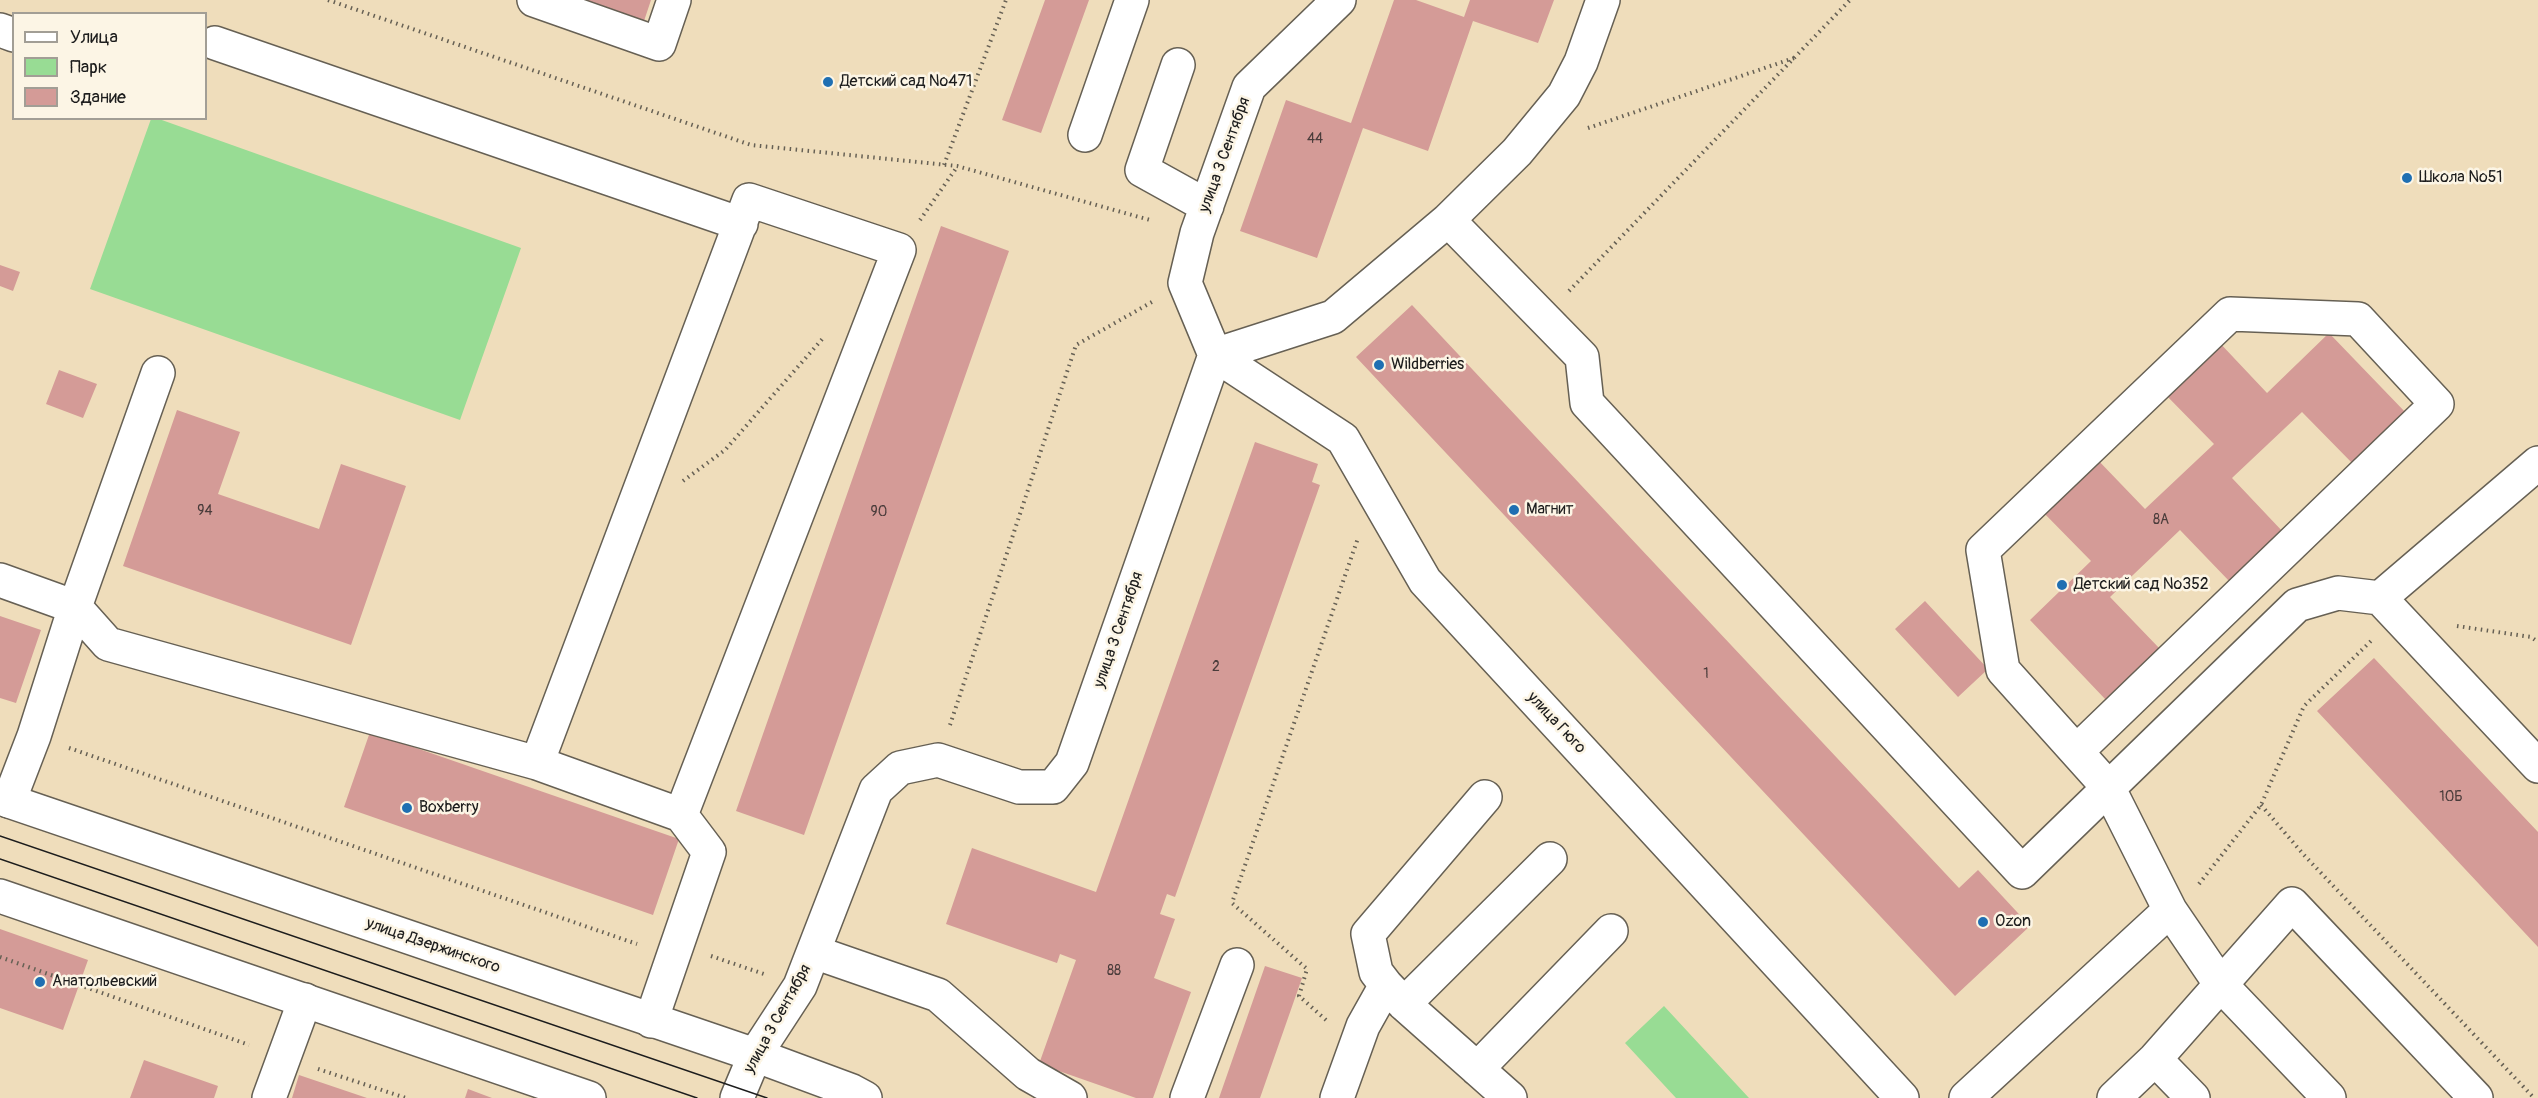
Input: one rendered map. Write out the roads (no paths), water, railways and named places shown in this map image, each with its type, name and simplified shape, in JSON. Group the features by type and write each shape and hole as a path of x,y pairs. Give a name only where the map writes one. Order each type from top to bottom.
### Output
{"street":[{"path":"534,0 659,44 674,0"},
{"path":"1085,135 1132,0"},
{"name":"улица 3 Сентября","path":"737,1098 755,1055 800,986 876,790 900,768 938,760 1019,787 1053,787 1072,763 1215,356 1185,283 1202,219 1249,87 1339,0"},
{"path":"1215,356 1333,317 1448,220 1517,152 1564,95 1581,62 1603,0"},
{"path":"214,43 741,224"},
{"path":"1178,65 1142,170 1202,219"},
{"path":"537,762 750,200 899,250 681,815"},
{"path":"1448,220 1582,357 1587,403 2022,872 2297,605 2338,593 2389,607 2538,766"},
{"path":"2077,751 2437,404 2358,319 2230,314 1983,550 2003,670 2108,787 2170,910 2221,985 2329,1098"},
{"name":"улица Гюго","path":"1215,356 1343,439 1425,581 1902,1098"},
{"path":"4,800 34,736 75,607 158,373"},
{"path":"2389,607 2538,463"},
{"path":"0,580 75,607 108,644 537,762 681,815 708,852 651,1020"},
{"path":"1485,797 1368,934 1376,972 1395,994 1510,1098"},
{"name":"улица Дзержинского","path":"4,800 755,1055 865,1098"},
{"path":"1337,1098 1363,1026 1395,994 1550,860"},
{"path":"0,896 589,1098"},
{"path":"2115,1098 2155,1059 2292,904 2476,1098"},
{"path":"1966,1098 2170,910"},
{"path":"1477,1069 1611,931"},
{"path":"814,952 938,995 1028,1074 1070,1098"},
{"path":"1187,1098 1237,965"},
{"path":"269,1098 305,1000"},
{"path":"2155,1059 2193,1098"}],"tram line":[{"path":"0,836 767,1098"},
{"path":"0,859 697,1098"}],"place":[{"name":"Детский сад №471","path":"828,82"},
{"name":"Школа №51","path":"2407,178"},
{"name":"Wildberries","path":"1379,365"},
{"name":"Магнит","path":"1514,510"},
{"name":"Детский сад №352","path":"2062,585"},
{"name":"Boxberry","path":"407,808"},
{"name":"Ozon","path":"1983,922"},
{"name":"Анатольевский","path":"40,982"}]}
